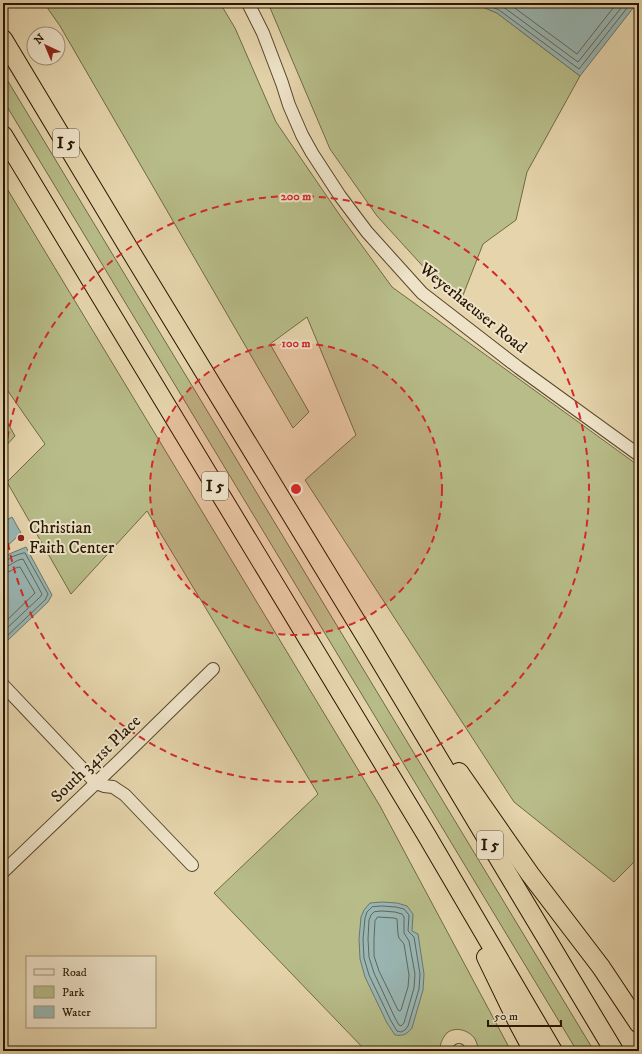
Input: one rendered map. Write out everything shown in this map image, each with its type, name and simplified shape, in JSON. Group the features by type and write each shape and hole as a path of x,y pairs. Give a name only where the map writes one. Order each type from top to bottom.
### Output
{"highway":[{"name":"I 5","path":"3,39 367,639 614,1051"},
{"name":"I 5","path":"3,135 554,1051"},
{"path":"367,639 530,874 601,967 639,1011"},
{"path":"426,836 533,1051"},
{"path":"601,967 639,1024"}],"street":[{"name":"Weyerhaeuser Road","path":"248,3 263,33 289,105 302,135 340,196 378,244 422,293 519,368 639,455"},
{"name":"South 341st Place","path":"3,872 213,669"},
{"path":"3,685 96,782 104,786 113,787 125,795 192,865"}],"green space":[{"path":"44,3 220,3 235,28 276,122 339,214 392,287 639,466 639,857 614,882 514,802 305,480 356,435 307,317 270,344 309,412 293,428 66,36 66,26 60,26"},
{"path":"268,3 473,3 497,13 580,76 527,172 516,220 483,244 460,303 440,285 377,216 330,149"},
{"path":"3,73 594,1051 577,1051 3,100"},
{"path":"3,182 380,806 511,1051 478,1051 478,1046 475,1039 466,1031 458,1029 450,1031 445,1035 439,1051 366,1051 214,893 318,794 147,511 71,594 7,482 45,444 3,384"},
{"path":"3,415 15,436 3,449"}],"water":[{"path":"473,3 637,3 580,76 497,13"},
{"path":"12,517 21,533 3,550 3,522"},
{"path":"26,547 52,595 48,602 6,642 3,640 3,560 9,554"},
{"path":"370,903 397,903 407,906 413,914 412,931 418,934 424,974 423,990 412,1028 406,1034 402,1035 395,1035 387,1023 365,977 360,959 359,939 361,917 364,910"}],"place":[{"name":"Christian Faith Center","path":"21,538"}]}
